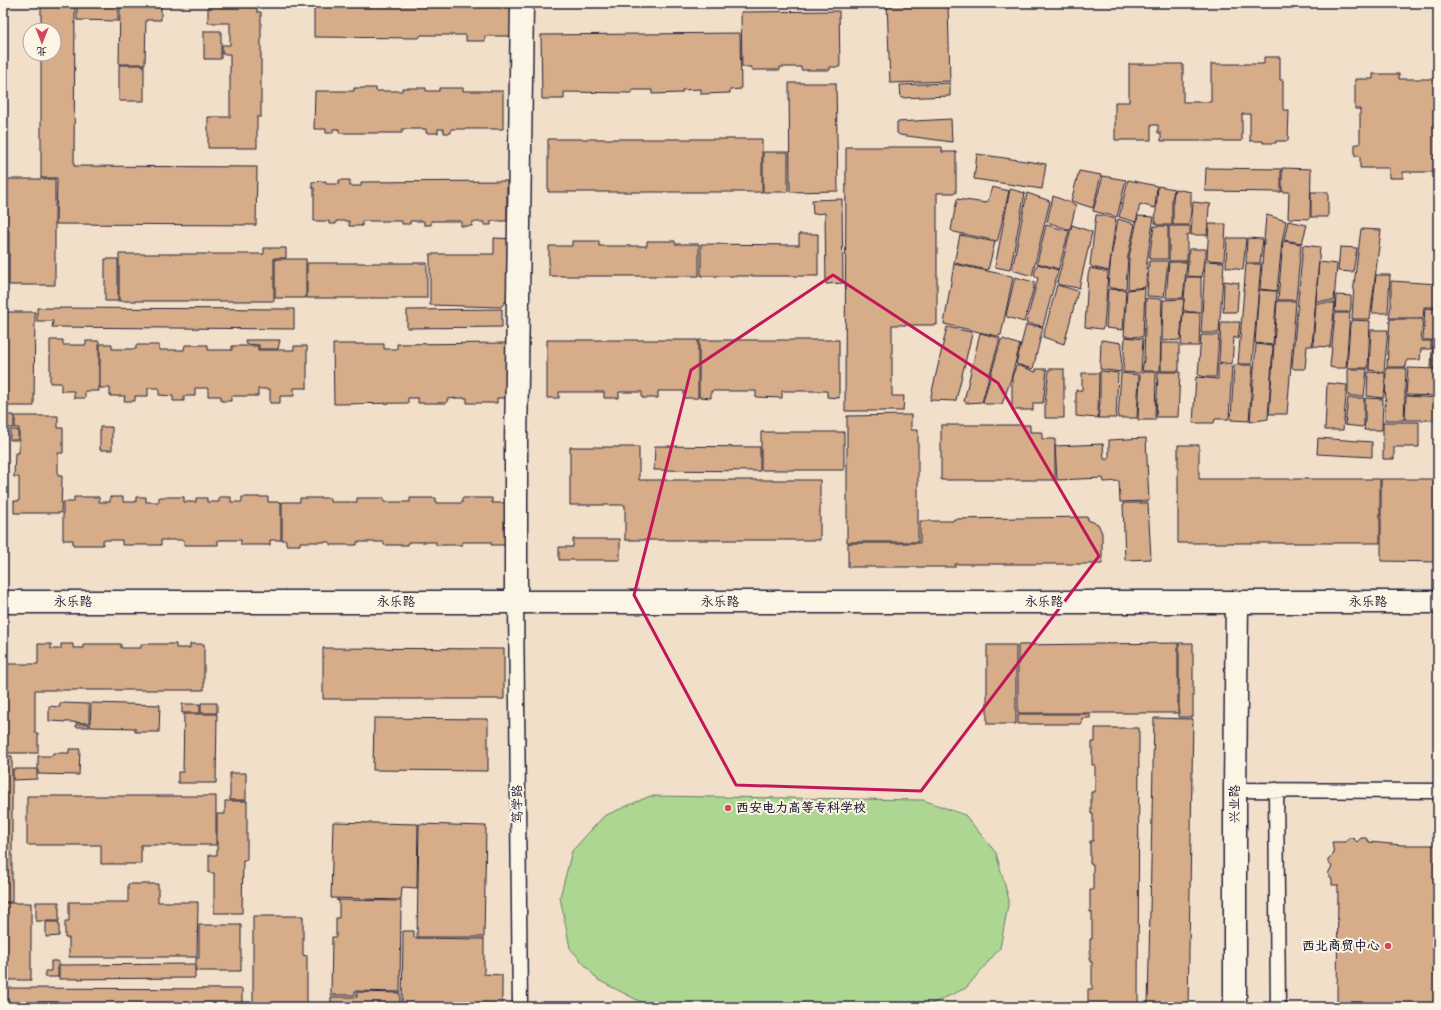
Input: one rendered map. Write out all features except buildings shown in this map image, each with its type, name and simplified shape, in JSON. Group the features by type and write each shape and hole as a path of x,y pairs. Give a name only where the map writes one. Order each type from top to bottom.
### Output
{"street":[{"path":"516,602 516,446 522,3"},
{"name":"永乐路","path":"3,602 1438,602"},
{"name":"兴业路","path":"1235,1007 1237,602"}],"lane":[{"name":"笃学路","path":"516,602 520,1007"},
{"path":"1235,790 1438,791"},
{"path":"1276,790 1278,1007"}],"highlighted area":[{"path":"833,275 998,383 1099,556 921,791 736,785 634,595 691,370"}],"green space":[{"path":"650,796 923,800 965,815 996,853 1009,900 1000,948 966,988 925,1007 647,1005 598,980 570,948 560,897 572,851 604,816"}],"place":[{"name":"西安电力高等专科学校","path":"728,808"},
{"name":"西北商贸中心","path":"1388,946"}]}
